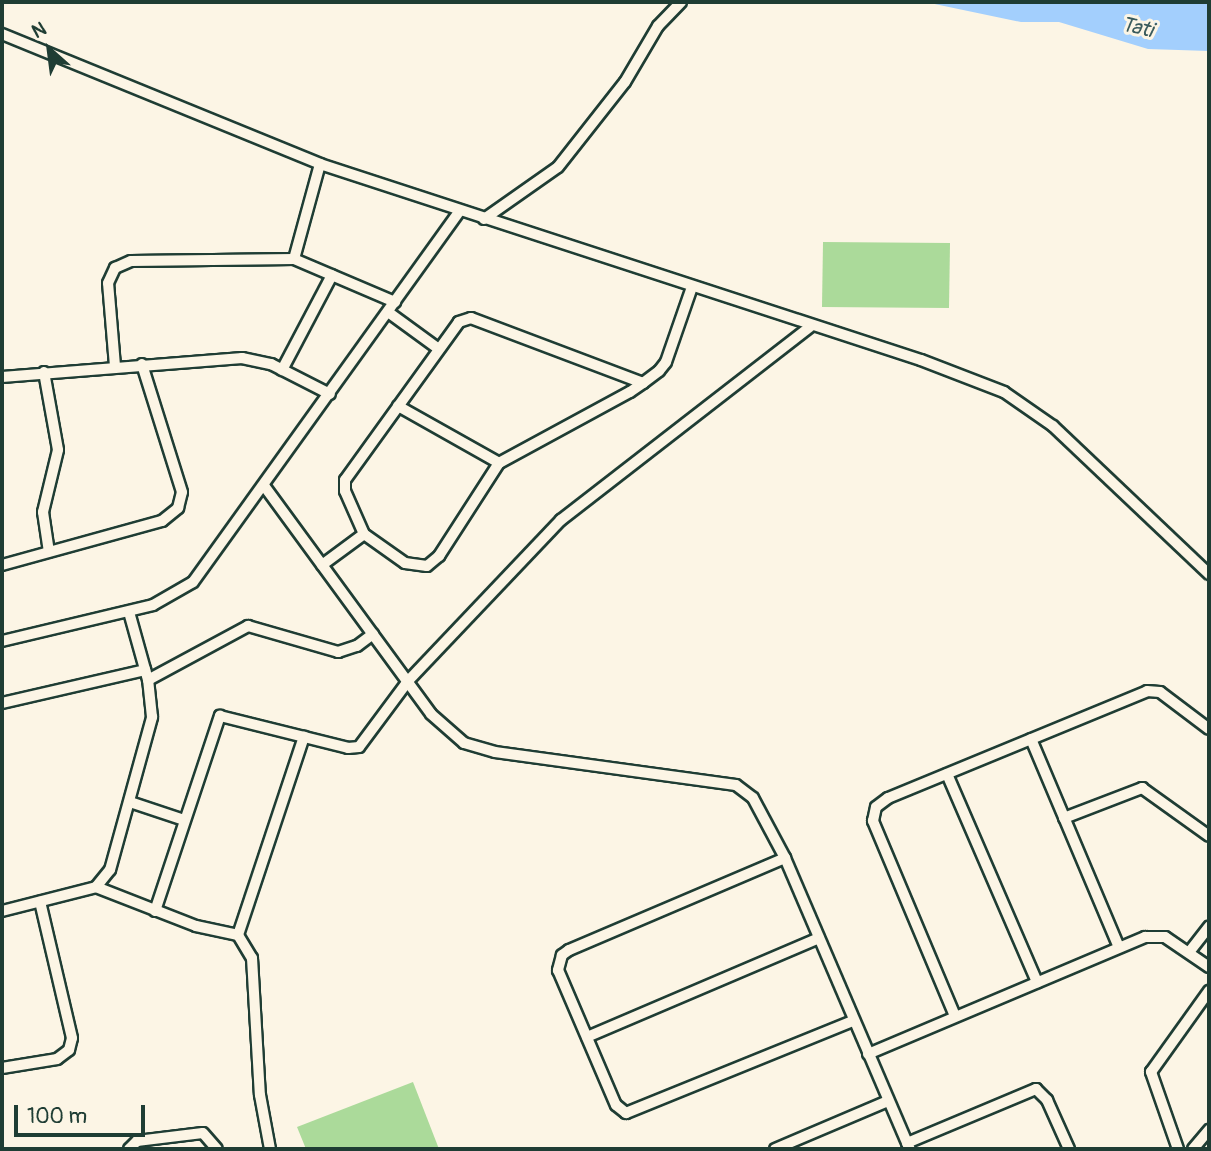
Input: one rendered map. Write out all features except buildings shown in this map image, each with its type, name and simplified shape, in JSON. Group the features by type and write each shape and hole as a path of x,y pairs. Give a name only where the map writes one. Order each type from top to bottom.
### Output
{"street":[{"path":"484,219 558,167 625,82 658,26 681,2"},
{"path":"2,34 320,164 810,327 920,360 1023,403 1209,574"},
{"path":"294,259 320,164"},
{"path":"2,641 129,612 169,599 193,582 265,487 460,211"},
{"path":"115,366 108,283 115,268 131,261 294,259 396,302"},
{"path":"282,370 332,275"},
{"path":"643,383 471,318 454,325 345,480 345,491 363,534 405,564 427,566 439,556 499,463 643,383 666,362 692,287"},
{"path":"388,312 436,347"},
{"path":"155,911 220,716 304,737 359,747 408,681 561,520 810,327"},
{"path":"2,377 242,358 282,370 330,394"},
{"path":"2,565 162,521 182,501 142,365"},
{"path":"44,372 58,450 43,512 49,552"},
{"path":"398,406 499,463"},
{"path":"265,487 439,722 464,743 495,752 736,785 758,803 785,858 908,1146 1036,1090 1047,1100 1069,1149"},
{"path":"322,565 363,534"},
{"path":"2,911 96,887 110,870 150,735 146,675 129,612"},
{"path":"2,703 146,675 248,626 338,652 357,646 373,634"},
{"path":"955,1016 873,821 876,807 888,798 1154,690 1209,729"},
{"path":"238,935 304,737"},
{"path":"1031,739 1119,947"},
{"path":"947,774 1037,982"},
{"path":"1064,818 1142,788 1209,836"},
{"path":"130,802 184,820"},
{"path":"785,858 562,955 558,970 616,1105 626,1113 853,1021"},
{"path":"96,887 155,911 238,935 252,958 260,1095 270,1149"},
{"path":"2,1068 57,1059 69,1050 72,1038 40,902"},
{"path":"1189,951 1209,927"},
{"path":"867,1054 1119,947 1155,936 1189,951 1209,967"},
{"path":"587,1038 818,939"},
{"path":"1178,1149 1151,1072 1209,990"},
{"path":"775,1149 888,1101"},
{"path":"1193,1149 1209,1130"},
{"path":"129,1149 137,1141 203,1133 217,1149"}],"green space":[{"path":"823,242 950,243 949,308 822,307"},
{"path":"413,1082 439,1149 306,1149 297,1127"}],"water":[{"name":"Tati","path":"925,2 1209,2 1209,51 1148,49 1059,22 1021,22"}]}
